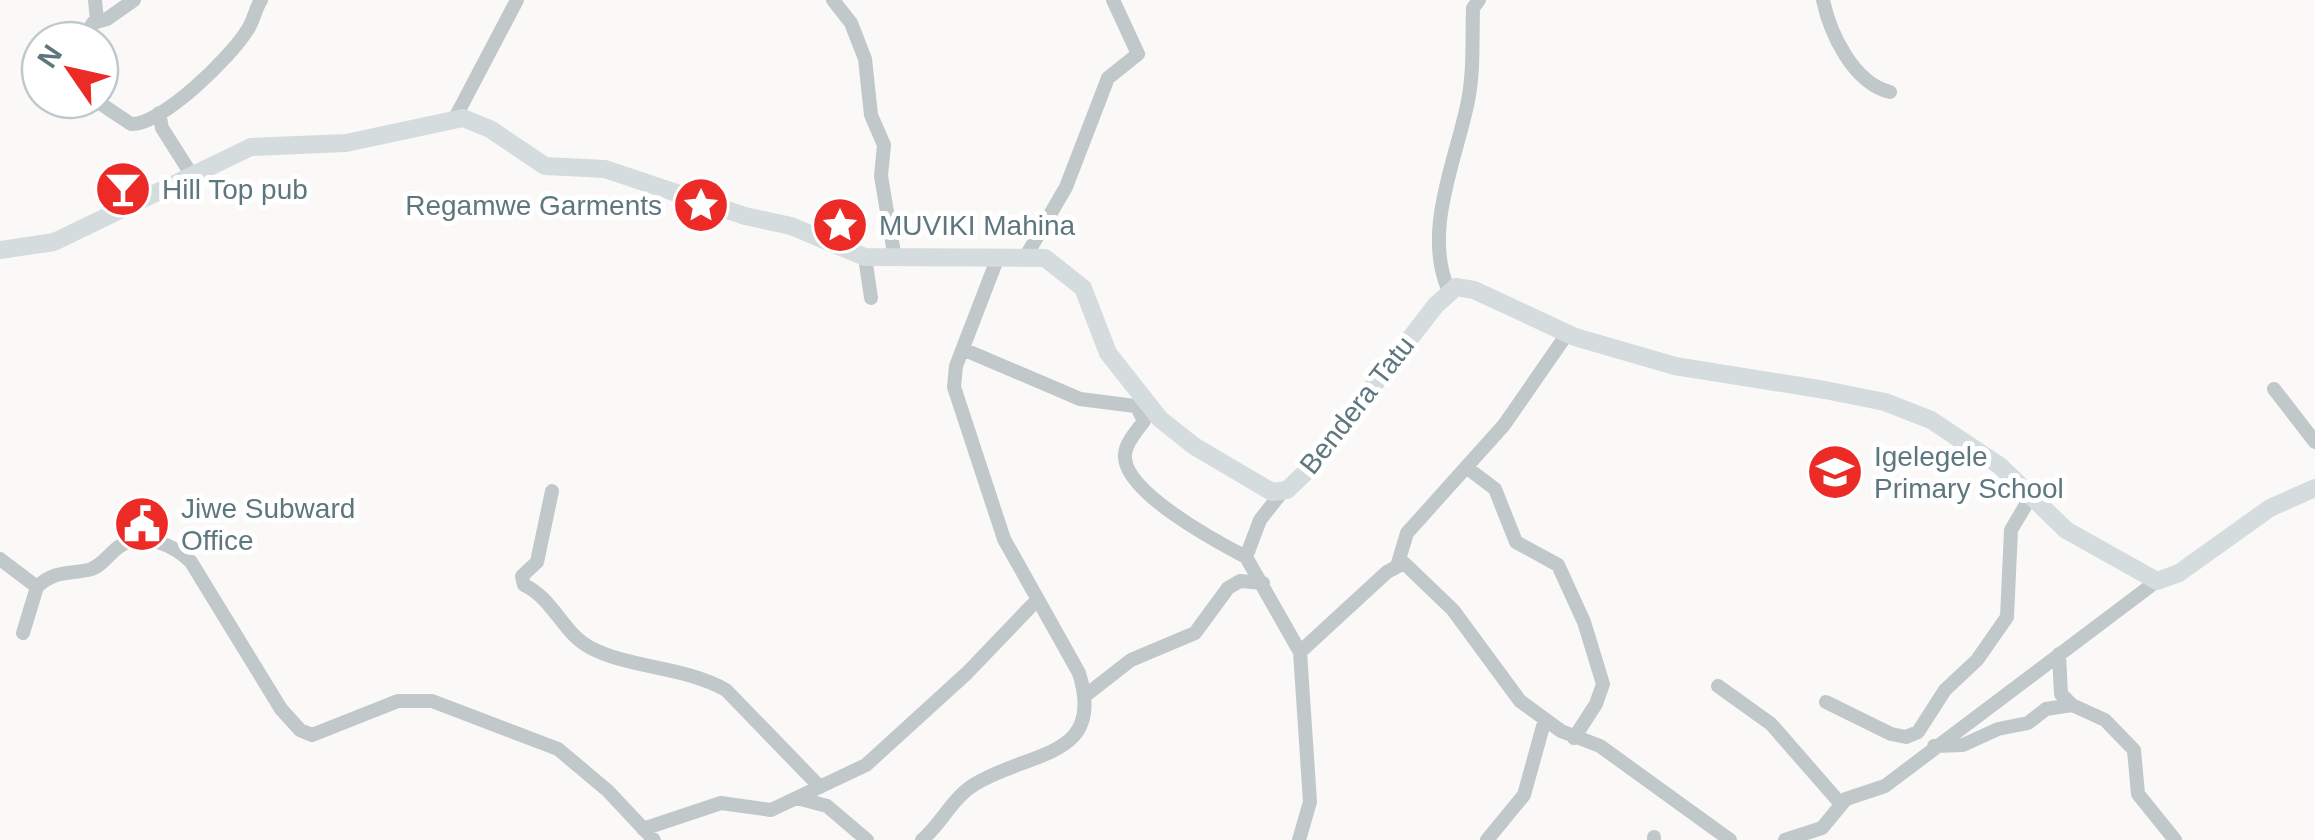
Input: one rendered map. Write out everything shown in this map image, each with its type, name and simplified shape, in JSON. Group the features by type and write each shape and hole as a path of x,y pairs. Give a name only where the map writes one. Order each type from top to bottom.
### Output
{"main road":[{"path":"0,250 54,242 251,147 346,143 455,118"},
{"name":"Bendera Tatu","path":"455,118 490,129 545,166 605,169 745,216 791,226 865,257 1046,258 1083,288 1108,353 1142,407 1194,446 1272,492 1282,492 1307,471 1448,292"},
{"path":"1448,292 1456,288 1474,290 1567,334 1675,366 1885,402 1932,420 1968,441 2066,530 2157,580 2179,572 2270,508 2315,488"}],"street":[{"path":"95,0 97,20 107,19 134,0"},
{"path":"120,117 131,124 159,113 237,44 261,0"},
{"path":"455,118 517,0"},
{"path":"833,0 851,23 864,59 871,115 884,145 881,176 895,259"},
{"path":"1026,256 1066,187 1108,78 1138,54 1113,0"},
{"path":"1823,0 1829,28 1855,66 1878,89 1890,92"},
{"path":"1448,292 1439,265 1440,221 1473,70 1473,3"},
{"path":"159,113 162,128 193,177"},
{"path":"865,257 871,298"},
{"path":"925,839 972,786 1071,742 1084,722 1086,696 1071,654 1004,539 956,399 956,366 998,257"},
{"path":"1300,652 1398,563 1407,533 1504,426 1567,334"},
{"path":"965,350 1080,399 1142,407 1144,421 1125,452 1126,462 1154,499 1246,557 1300,652 1310,802 1299,840"},
{"path":"2274,389 2315,442"},
{"path":"1466,467 1495,489 1516,542 1558,565 1584,622 1602,684 1596,704 1574,738"},
{"path":"552,491 537,562 522,576 524,585 546,598 588,647 680,672 726,690 820,787"},
{"path":"1246,557 1260,520 1282,492"},
{"path":"1826,702 1897,736 1918,732 1945,690 1977,660 2008,616 2011,530 2030,498"},
{"path":"22,633 37,587 47,577 94,568 129,541 146,539 178,550 191,562 281,709 300,730 312,736 398,701 432,701 558,749 608,791 648,835 721,803 772,810 866,765 967,674 1037,600"},
{"path":"0,559 37,587"},
{"path":"1398,563 1404,562 1442,598 1520,700 1574,738 1600,746 1730,840"},
{"path":"1786,840 1822,828 1840,803 1885,786 2157,580"},
{"path":"1086,696 1131,660 1195,633 1228,588 1240,581 1263,583"},
{"path":"2060,654 2058,687 2072,705 2105,720 2134,750 2138,794 2175,840"},
{"path":"1718,686 1770,724 1840,803"},
{"path":"1933,746 1963,744 1998,729 2022,725 2046,710 2072,705"},
{"path":"1487,840 1524,795 1545,719"},
{"path":"797,798 827,806 867,840"}],"place":[{"name":"Hill Top pub","path":"123,189"},
{"name":"Regamwe Garments","path":"701,205"},
{"name":"MUVIKI Mahina","path":"840,225"},
{"name":"Igelegele Primary School","path":"1835,472"},
{"name":"Jiwe Subward Office","path":"142,524"}]}
